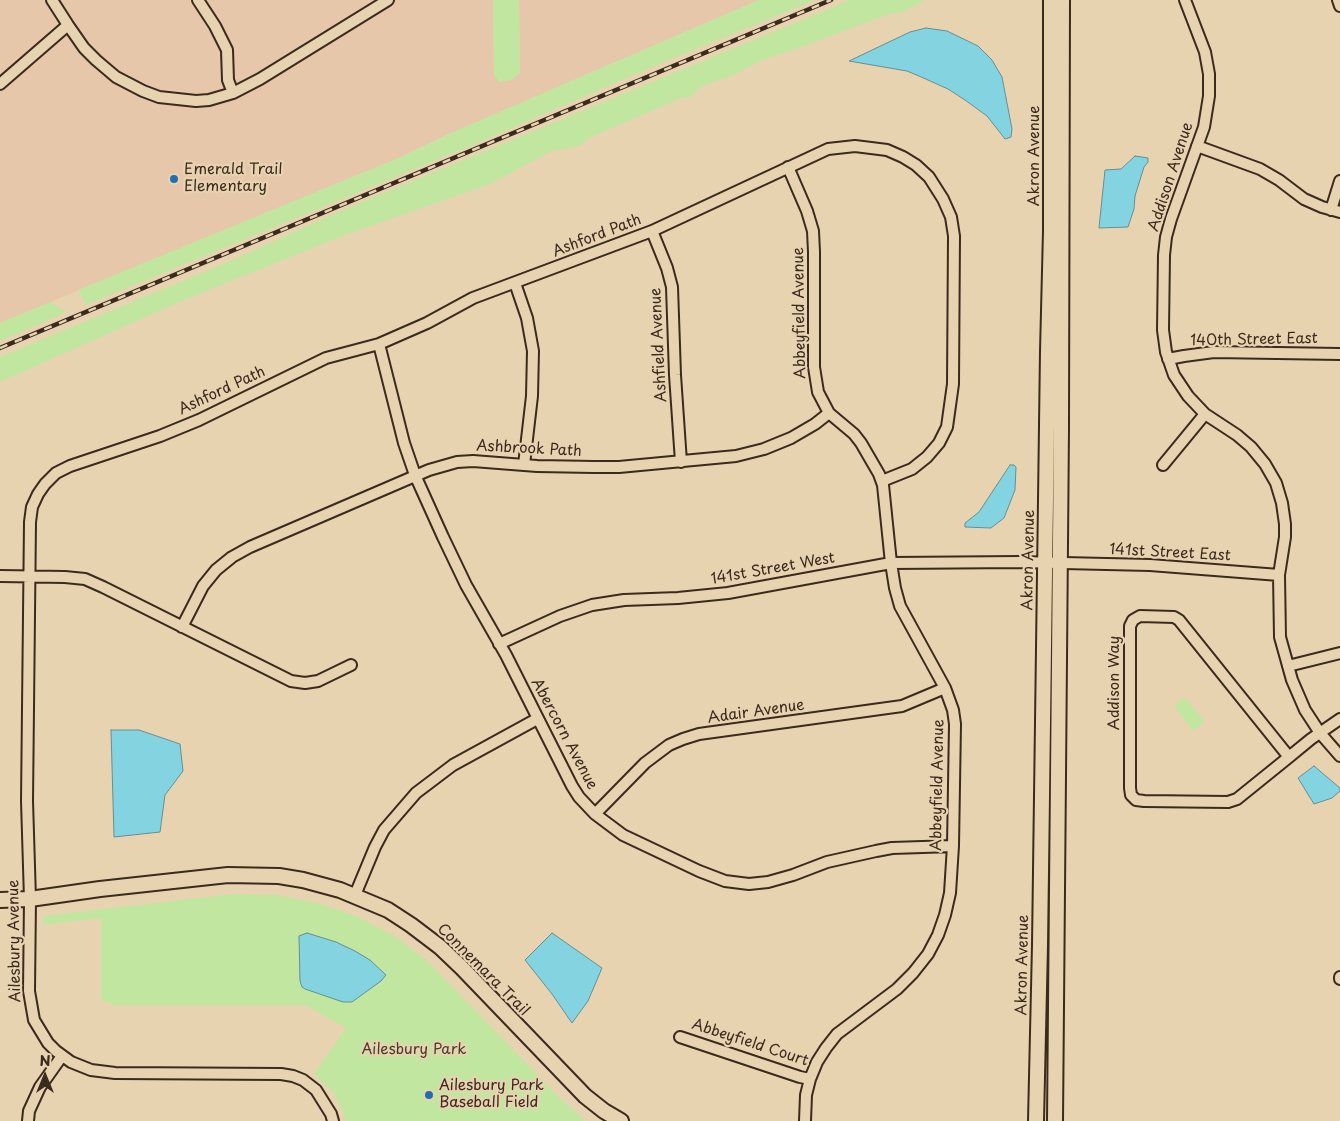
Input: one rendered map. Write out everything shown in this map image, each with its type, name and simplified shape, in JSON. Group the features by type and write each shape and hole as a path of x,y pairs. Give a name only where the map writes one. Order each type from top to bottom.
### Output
{"street":[{"path":"52,0 68,26 96,60 116,77 159,97 196,101 209,100 233,92 260,79 388,0"},
{"path":"198,0 215,26 227,50 228,80 233,92"},
{"name":"Akron Avenue","path":"1036,1121 1051,231 1051,0"},
{"name":"Akron Avenue","path":"1055,1121 1060,563 1062,0"},
{"name":"Addison Avenue","path":"1185,0 1202,41 1209,74 1208,107 1197,146 1171,219 1165,246 1163,330 1168,360 1183,390 1205,414 1237,435 1251,447 1265,464 1276,483 1282,502 1285,524 1285,537 1279,575 1280,637 1296,690 1305,710 1320,733 1340,756"},
{"path":"1338,0 1340,6"},
{"path":"0,84 68,26"},
{"name":"Ashford Path","path":"30,576 30,522 32,507 38,494 56,473 70,466 160,436 199,420 326,358 379,344 427,323 473,298 652,231 828,149 843,146 864,146 887,150 910,161 929,177 943,199 951,217 955,246 954,384 947,427 939,443 927,457 912,469 882,481"},
{"path":"1197,146 1260,169 1279,180 1304,199 1336,211 1340,181"},
{"name":"Abbeyfield Avenue","path":"788,167 807,210 812,231 814,252 814,376 818,392 829,413 854,434 861,443 874,463 882,481 891,563 900,606 945,688 953,710 955,724 953,846 950,893 945,915 928,954 913,973 897,989 837,1034 817,1062 806,1095 805,1121"},
{"name":"Ashfield Avenue","path":"652,231 667,268 673,297 674,368 681,462"},
{"path":"514,283 527,318 533,351 532,396 524,465"},
{"name":"Abercorn Avenue","path":"379,344 400,431 415,475 451,555 572,786 579,797 595,814 624,835 699,871 725,881 749,884 768,882 827,862 876,850 953,846"},
{"name":"140th Street East","path":"1168,360 1214,352 1340,354"},
{"name":"Ashbrook Path","path":"182,627 206,582 216,570 232,557 250,547 415,475 443,466 473,461 524,465 602,467 736,456 764,450 803,432 829,413"},
{"path":"1163,465 1205,414"},
{"name":"141st Street West","path":"499,644 560,616 592,605 624,600 686,598 728,593 891,563 1060,563"},
{"name":"141st Street East","path":"1060,563 1157,566 1279,575"},
{"path":"0,576 85,579 285,678 298,682 318,681 351,664"},
{"name":"Ailesbury Avenue","path":"30,576 27,800 30,899 29,991 30,1005 39,1031 48,1043 62,1056 81,1067 103,1072 281,1074 292,1076 303,1080 316,1090 331,1114 333,1121"},
{"name":"Addison Way","path":"1289,757 1180,620 1174,617 1140,616 1133,620 1130,626 1130,788 1131,795 1136,800 1228,802 1237,799 1340,719"},
{"path":"1288,666 1340,653"},
{"name":"Adair Avenue","path":"595,814 645,762 669,745 683,739 699,734 902,706 945,688"},
{"path":"355,895 384,830 416,793 453,765 537,719"},
{"name":"Connemara Trail","path":"0,900 30,899 100,889 228,875 279,876 326,886 355,895 388,910 440,948 462,968 585,1096 621,1121"},
{"name":"Abbeyfield Court","path":"680,1037 810,1079"},
{"path":"28,1121 40,1087 62,1056"}],"shaded area":[{"name":"Emerald Trail Elementary","path":"0,0 493,0 494,75 520,73 519,0 759,0 440,138 401,157 0,323"}],"green space":[{"path":"493,0 519,0 520,73 512,80 499,82 494,75"},
{"path":"759,0 815,0 652,67 480,142 86,305 78,290 401,157 460,129"},
{"path":"850,0 925,0 903,12 889,14 760,61 736,74 700,87 691,97 681,98 589,138 580,146 552,151 490,184 345,235 177,303 0,382 0,357 235,259 340,211"},
{"path":"50,302 67,312 0,341 0,323"},
{"path":"1185,697 1205,722 1193,731 1174,706"},
{"name":"Ailesbury Park","path":"233,894 276,895 318,903 358,917 396,937 426,960 560,1098 586,1121 346,1121 333,1092 314,1074 346,1028 305,1005 114,1005 101,1000 101,918 43,925 43,916"}],"water":[{"path":"926,28 947,31 978,46 992,60 1002,77 1012,129 1011,137 1005,139 987,116 948,89 907,71 849,61 910,32"},
{"path":"1135,156 1148,158 1148,162 1144,167 1135,196 1134,209 1128,227 1099,228 1105,170 1121,169"},
{"path":"1010,465 1016,467 1015,490 1004,518 991,528 965,527 965,523 979,512"},
{"path":"111,730 139,730 180,744 183,771 165,795 160,832 114,837"},
{"path":"1314,766 1340,788 1340,791 1332,798 1314,804 1298,778"},
{"path":"307,933 336,942 355,951 370,960 386,975 381,981 352,1002 343,1002 305,989 300,981 299,936"},
{"path":"552,933 602,968 588,1001 572,1023 525,960"}],"railway":[{"path":"0,348 831,0"}],"place":[{"name":"Emerald Trail Elementary","path":"174,179"},
{"name":"Ailesbury Park Baseball Field","path":"429,1095"}]}
